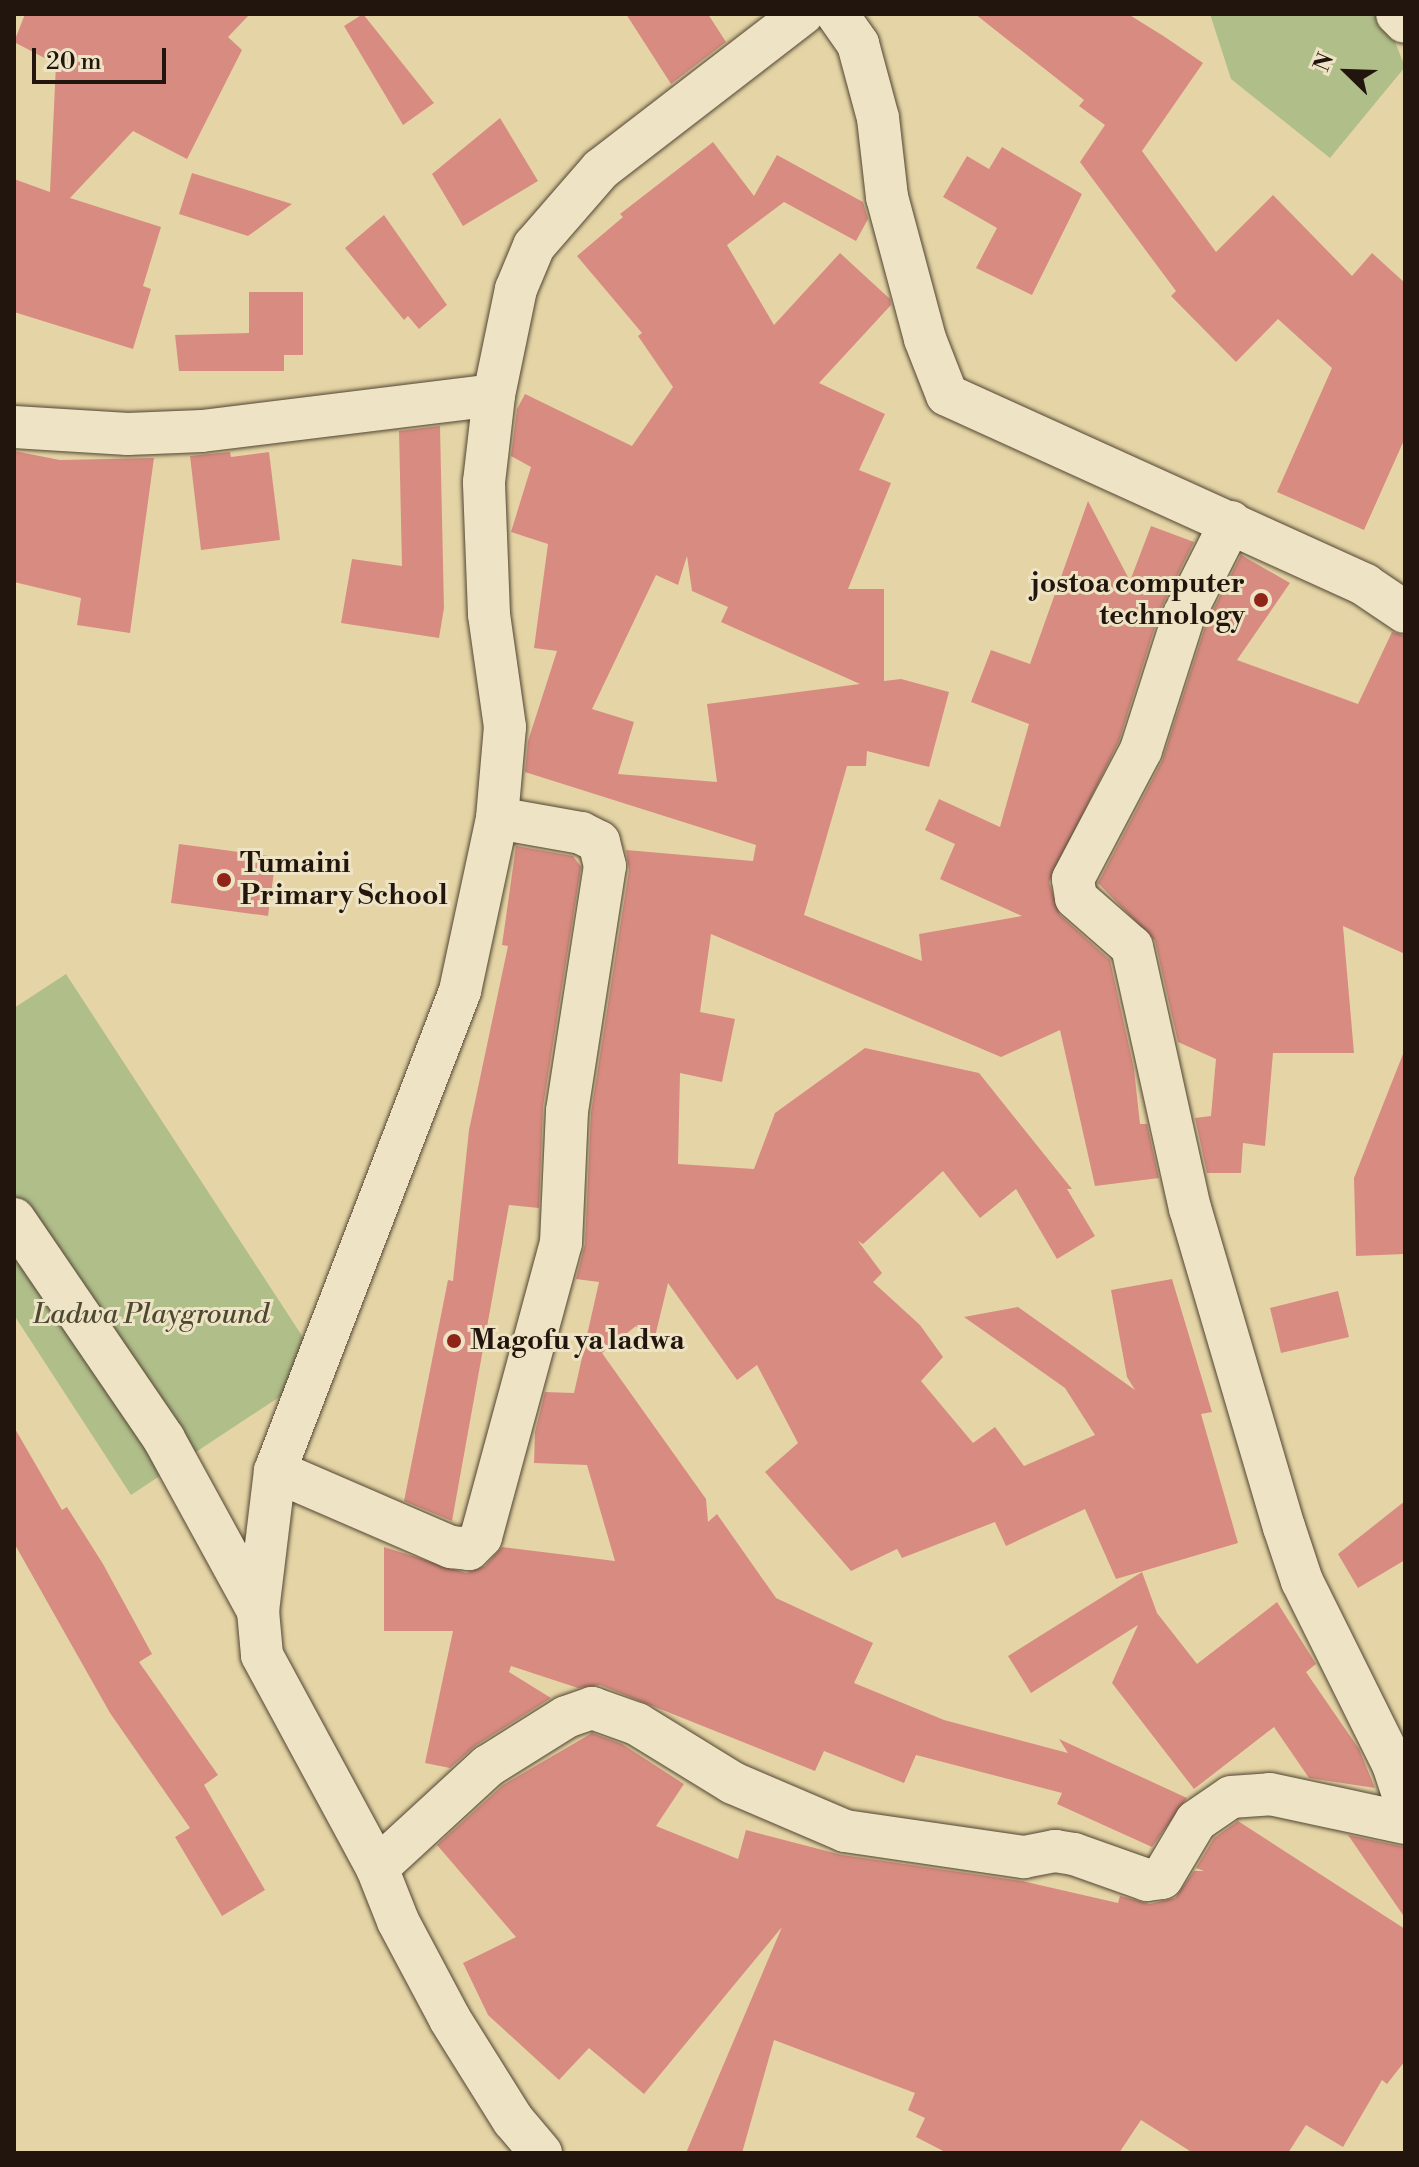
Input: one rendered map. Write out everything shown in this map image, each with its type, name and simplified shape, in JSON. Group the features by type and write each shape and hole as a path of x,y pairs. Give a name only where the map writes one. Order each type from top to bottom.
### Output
{"street":[{"path":"541,2153 513,2120 450,2019 398,1921 377,1868 262,1655 258,1611 275,1471 460,991 497,818 505,727 489,614 484,482 494,395 516,289 534,246 601,169 802,14"},
{"path":"837,14 858,44 878,118 887,197 925,339 947,395 1365,585 1405,612"},
{"path":"1397,14 1405,22"},
{"path":"14,427 128,434 202,431 494,395"},
{"path":"1231,522 1184,615 1141,750 1073,879 1076,898 1132,947 1190,1208 1284,1527 1302,1581 1393,1764 1405,1802"},
{"path":"275,1471 451,1547 469,1549 481,1537 561,1243 567,1111 605,866 599,842 581,833 497,818"},
{"path":"14,1219 164,1439 258,1611"},
{"path":"377,1868 488,1766 566,1717 592,1708 637,1724 733,1783 845,1831 1024,1857 1055,1851 1147,1880 1162,1878 1196,1821 1231,1797 1270,1794 1405,1823"}],"green space":[{"path":"1210,14 1384,14 1405,67 1330,158 1231,79"},
{"name":"Ladwa Playground","path":"66,974 323,1368 131,1495 14,1315 14,1008"}],"building":[{"path":"25,14 250,14 228,37 242,50 187,159 133,131 70,198 161,227 143,286 151,289 133,349 14,312 14,179 50,192 56,64 14,42"},
{"path":"363,14 434,103 403,125 344,26"},
{"path":"626,14 708,14 726,42 671,84"},
{"path":"975,14 1128,14 1165,37 1203,63 1142,151 1216,252 1273,195 1352,276 1372,253 1405,283 1405,438 1364,530 1277,492 1332,368 1278,319 1236,362 1171,296 1176,291 1080,162 1105,125 1079,106 1084,100"},
{"path":"500,118 538,181 463,226 432,174"},
{"path":"713,142 754,196 777,155 863,202 868,219 856,241 784,202 727,245 774,325 840,253 890,299 891,305 819,383 885,414 859,470 891,483 848,589 884,589 884,681 901,679 949,692 929,767 867,751 866,766 847,766 804,915 922,961 919,934 1022,916 940,879 955,844 925,830 939,799 1000,827 1029,724 971,702 991,650 1030,664 1088,501 1130,581 1151,526 1194,542 1161,608 1119,741 1049,882 1060,915 1110,960 1134,1069 1140,1124 1147,1124 1159,1178 1095,1186 1060,1030 1001,1057 711,934 700,1012 735,1019 722,1082 680,1073 678,1164 754,1169 775,1113 865,1048 979,1073 1072,1189 1067,1189 1095,1236 1057,1259 1016,1189 980,1218 943,1171 863,1244 858,1241 882,1273 873,1282 920,1325 943,1357 921,1381 973,1443 995,1427 1024,1466 1095,1435 1065,1388 964,1317 1018,1307 1135,1390 1127,1377 1111,1290 1172,1279 1212,1412 1201,1414 1238,1543 1116,1579 1085,1509 1006,1546 995,1522 902,1558 897,1549 851,1571 765,1472 798,1443 757,1365 737,1380 668,1283 653,1345 636,1326 602,1353 706,1499 708,1522 717,1514 776,1598 873,1643 854,1683 944,1720 1068,1753 1059,1739 1187,1798 1152,1847 1057,1804 1062,1793 916,1755 904,1783 824,1751 815,1771 600,1685 578,1688 511,1666 509,1672 551,1698 475,1746 450,1768 425,1763 453,1631 384,1631 384,1547 466,1573 485,1566 502,1547 615,1561 587,1465 534,1463 535,1432 545,1392 574,1393 599,1282 576,1279 585,1244 591,1113 629,870 626,850 753,861 756,845 525,772 528,741 557,651 534,648 548,544 511,532 531,467 511,456 517,409 525,394 632,446 673,387 638,336 642,333 577,256 623,217 620,214","holes":["687,556 692,591 728,607 721,622 860,684 707,704 717,782 618,774 634,722 592,709 656,575 678,585"]},
{"path":"1002,147 1082,194 1032,295 976,268 997,228 943,197 967,156 989,169"},
{"path":"192,173 292,204 248,236 179,214"},
{"path":"384,215 447,305 419,329 408,316 404,320 345,248"},
{"path":"249,292 303,292 303,355 284,355 284,371 179,371 175,335 249,333"},
{"path":"440,426 444,608 439,638 341,623 352,559 402,566 399,431"},
{"path":"14,451 60,460 154,458 130,633 77,625 81,598 14,582"},
{"path":"230,452 231,457 269,452 280,540 201,550 190,456"},
{"path":"1241,555 1290,583 1237,660 1358,704 1392,632 1405,636 1405,954 1343,926 1354,1053 1273,1053 1265,1146 1243,1143 1241,1173 1207,1173 1195,1118 1211,1116 1216,1059 1178,1042 1155,941 1098,883 1162,761 1206,624"},
{"name":"Tumaini Primary School","path":"179,844 276,857 268,916 171,903"},
{"path":"516,846 573,856 581,867 543,1107 539,1208 509,1205 452,1521 404,1501 448,1280 453,1281 469,1130 508,946 502,945"},
{"path":"1403,1054 1405,1254 1356,1256 1354,1178"},
{"path":"1338,1291 1349,1337 1281,1353 1270,1308"},
{"path":"14,1427 62,1510 67,1507 103,1564 152,1654 139,1662 218,1775 204,1785 265,1890 222,1916 175,1837 190,1828 110,1713 14,1543"},
{"path":"1405,1501 1405,1560 1358,1588 1338,1554"},
{"path":"1142,1572 1157,1613 1197,1664 1277,1602 1316,1664 1306,1672 1359,1749 1375,1788 1309,1778 1274,1727 1194,1789 1112,1683 1138,1625 1031,1693 1008,1656"},
{"path":"592,1733 622,1744 684,1784 656,1826 738,1859 746,1830 842,1855 1022,1881 1118,1903 1120,1896 1150,1904 1175,1898 1194,1871 1204,1871 1196,1868 1214,1838 1238,1821 1405,1929 1405,2061 1387,2084 1382,2080 1343,2147 1306,2125 1288,2153 1193,2153 1141,2120 1119,2153 947,2153 916,2137 925,2118 908,2110 915,2093 774,2040 742,2153 686,2153 782,1927 644,2094 589,2048 559,2080 488,2015 463,1963 516,1937 437,1845 503,1785"},
{"path":"1348,1835 1405,1847 1405,1918"}],"place":[{"name":"jostoa computer technology","path":"1261,600"},
{"name":"Tumaini Primary School","path":"224,880"},
{"name":"Magofu ya ladwa","path":"454,1341"}]}
